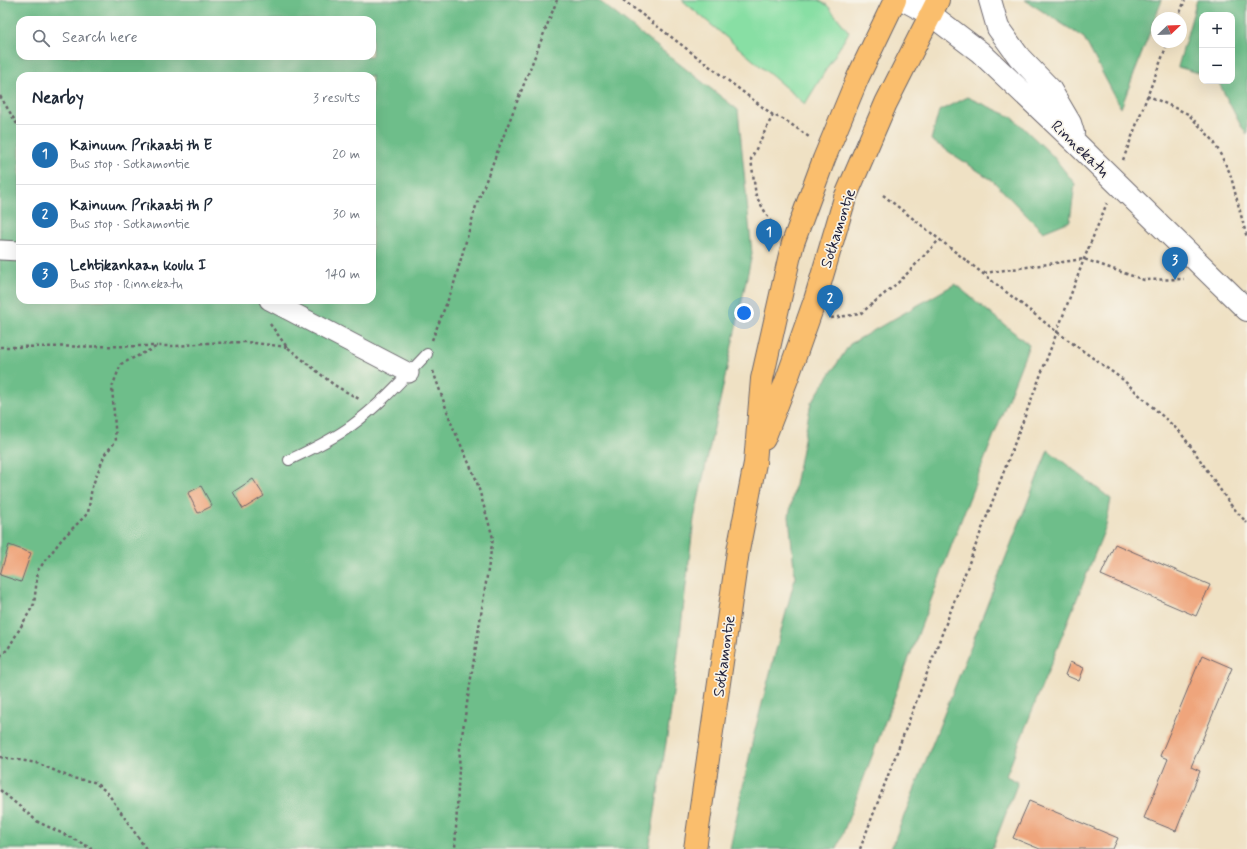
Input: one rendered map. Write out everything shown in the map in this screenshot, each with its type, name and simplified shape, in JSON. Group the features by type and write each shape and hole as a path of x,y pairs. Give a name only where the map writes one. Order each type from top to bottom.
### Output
{"highway":[{"name":"Sotkamontie","path":"695,849 738,551 755,463 762,379 793,243 824,159 858,77 895,0"},
{"name":"Sotkamontie","path":"755,463 815,300 845,198 886,103 934,7"}],"street":[{"name":"Rinnekatu","path":"904,0 934,7 1247,310"},
{"path":"990,0 998,28 1019,57 1050,89 1070,123 1075,142"},
{"path":"0,250 16,251"},
{"path":"277,304 409,373"}],"lane":[{"path":"289,460 320,445 350,427 375,407 427,354"}],"path":[{"path":"455,849 460,748 493,538 476,479 452,425 427,354 453,287 476,206 557,0"},
{"path":"623,0 773,115 785,120 815,141"},
{"path":"1180,12 1185,0"},
{"path":"1123,161 1166,48"},
{"path":"1148,95 1188,114 1213,140 1230,173 1247,238"},
{"path":"0,96 16,122"},
{"path":"773,115 751,159 756,196 776,231"},
{"path":"883,195 1057,332 1122,379 1180,432 1230,504 1247,523"},
{"path":"860,849 1084,259 1109,199"},
{"path":"830,318 860,314 900,281 939,240"},
{"path":"984,273 1084,259 1144,280 1175,280 1212,277"},
{"path":"266,319 288,347 334,385 375,407"},
{"path":"0,347 177,346 206,343 247,342 288,347"},
{"path":"0,656 8,649 34,604 38,570 62,539 88,513 92,487 105,454 116,441 112,387 121,364 158,346"},
{"path":"0,757 37,763 72,778 94,782 107,792 146,849"},
{"path":"0,790 38,822 92,849"}],"green space":[{"path":"0,0 598,0 738,110 752,254 694,519 670,718 649,849 0,849"},
{"path":"682,0 818,0 827,5 849,32 805,104"},
{"path":"1025,0 1162,0 1157,12 1151,12 1151,29 1121,108 1084,38"},
{"path":"1197,0 1247,0 1247,134 1241,126 1220,84 1235,84 1235,12 1199,12 1199,73 1178,67 1183,48 1187,48 1187,35"},
{"path":"967,97 1012,117 1052,155 1075,184 1070,221 1043,232 992,180 931,140 939,111"},
{"path":"955,284 1029,345 966,507 837,849 730,849 754,734 795,578 789,516 811,403 850,344"},
{"path":"1048,450 1111,499 1106,526 1006,776 1018,782 992,849 891,849"}],"building":[{"path":"253,479 264,496 243,509 233,492"},
{"path":"201,486 212,506 198,513 188,493"},
{"path":"1115,544 1210,585 1196,616 1101,575"},
{"path":"9,545 31,553 21,582 0,575"},
{"path":"1202,655 1232,668 1191,767 1200,771 1176,831 1144,818 1168,759 1160,756"},
{"path":"1070,662 1084,668 1079,681 1065,675"},
{"path":"1029,801 1118,838 1113,849 1040,849 1013,838"}],"place":[{"name":"Kainuun Prikaati th E","path":"769,252"},
{"name":"Lehtikankaan koulu I","path":"1175,280"},
{"name":"Kainuun Prikaati th P","path":"830,318"}]}
